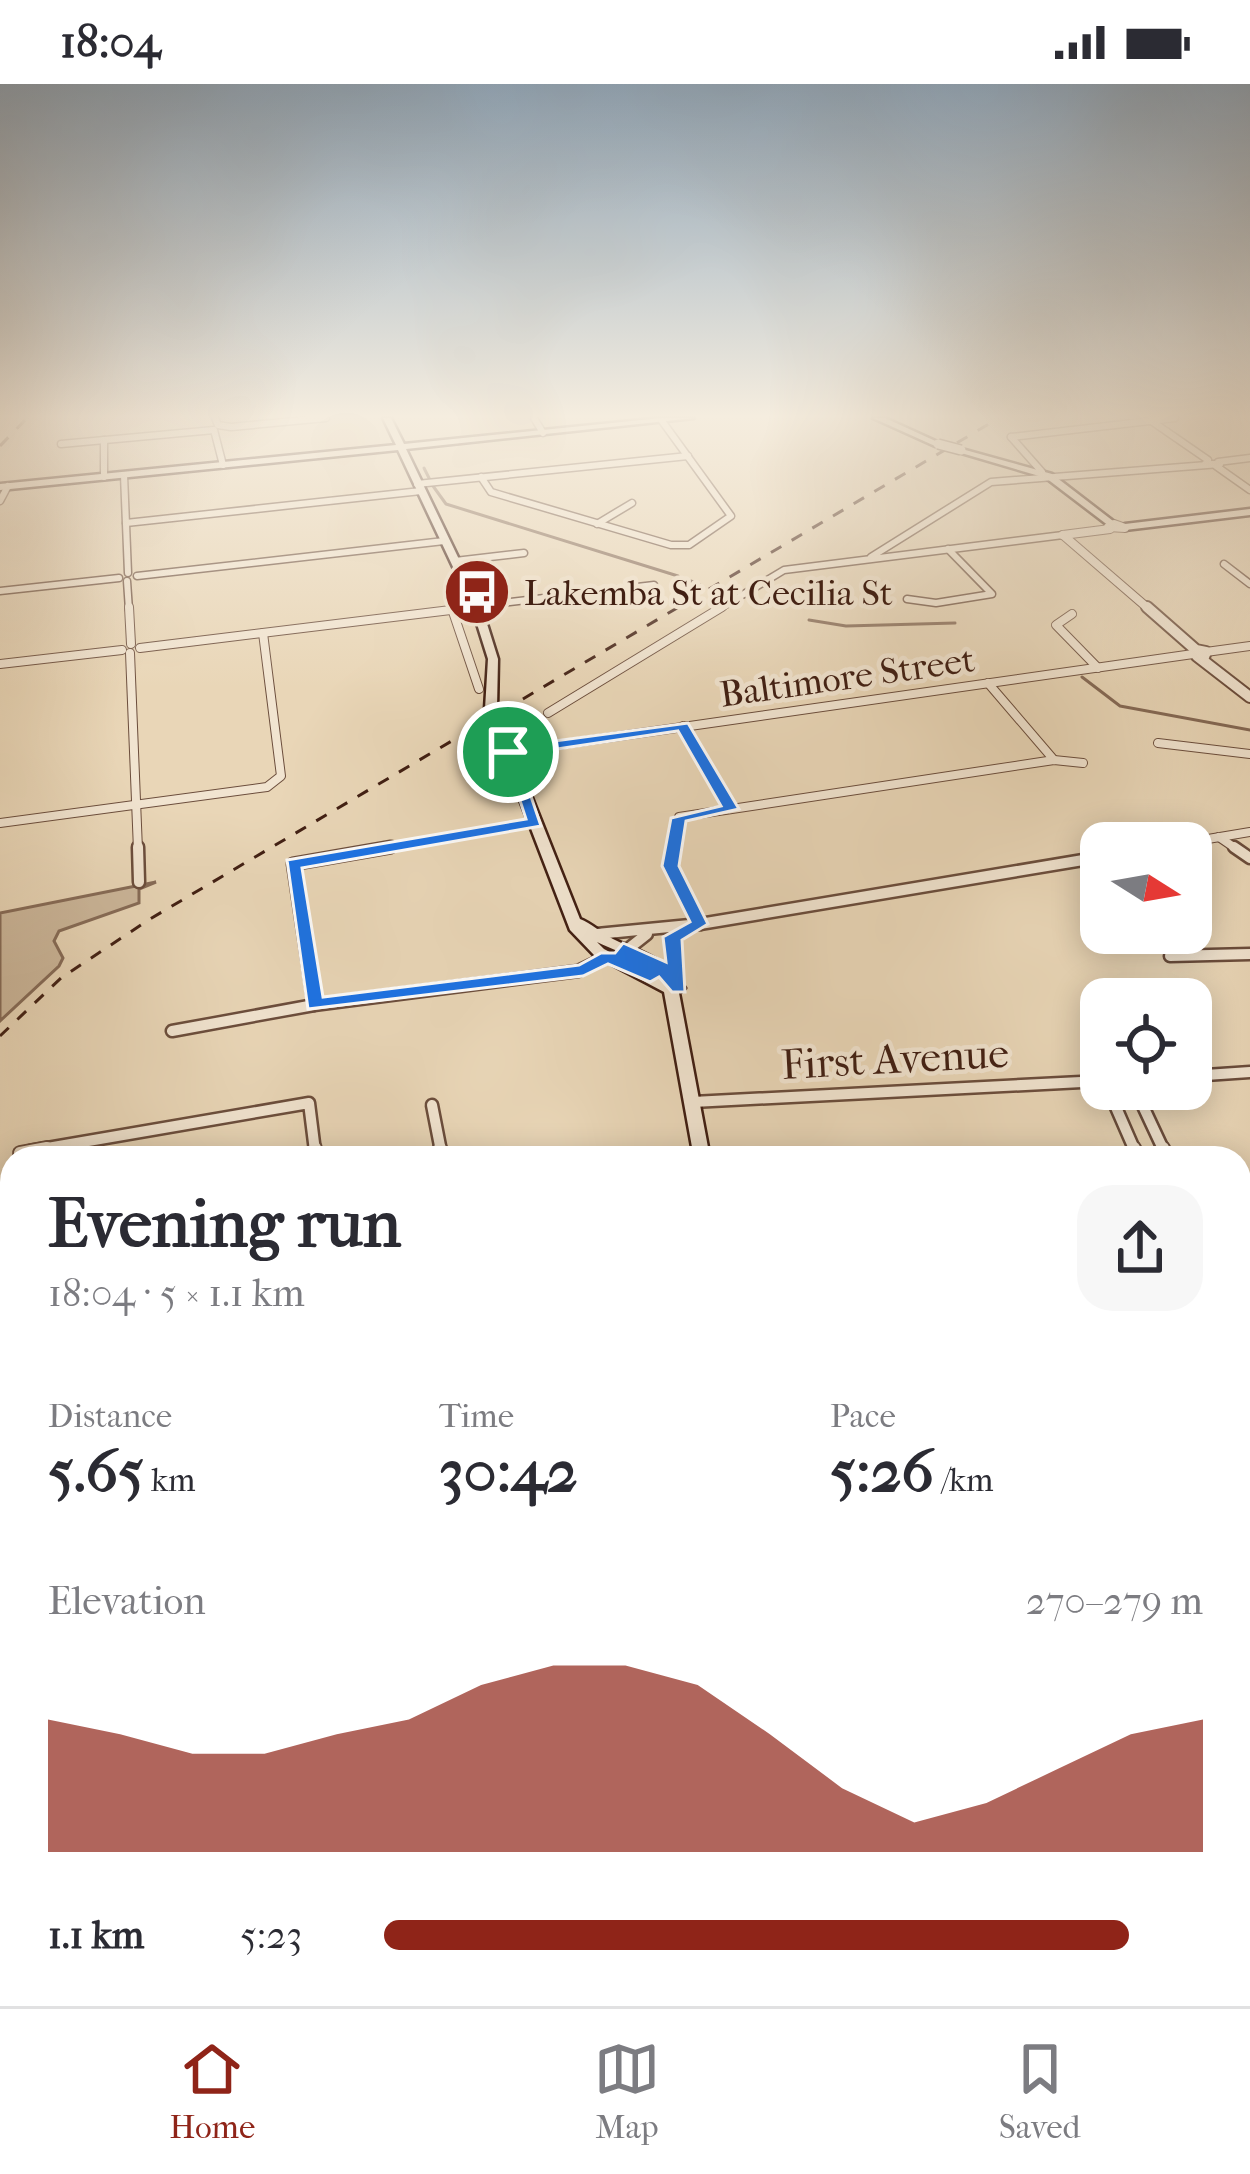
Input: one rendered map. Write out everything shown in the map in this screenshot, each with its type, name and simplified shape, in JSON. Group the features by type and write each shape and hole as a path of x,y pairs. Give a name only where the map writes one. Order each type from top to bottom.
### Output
{"main road":[{"path":"428,508 476,607 493,659 493,715 580,936 607,957 671,990 679,1016"},
{"path":"1090,508 1111,526"},
{"path":"1125,527 1250,512"},
{"path":"559,884 584,927 658,964 678,988 700,1146"}],"street":[{"path":"125,508 139,882"},
{"path":"126,523 254,508"},
{"path":"542,508 676,546 721,528 730,516 728,508"},
{"path":"597,524 624,508"},
{"path":"868,559 952,508"},
{"path":"548,713 784,570 1125,527"},
{"path":"1063,535 1250,697"},
{"path":"0,591 444,541"},
{"path":"895,544 904,554"},
{"path":"907,599 936,603 992,595 948,549"},
{"path":"454,561 524,553"},
{"path":"1224,564 1250,584"},
{"path":"0,664 654,585"},
{"path":"452,610 479,689"},
{"path":"1072,614 1056,626 1098,668"},
{"path":"0,823 267,787 281,776 263,633"},
{"name":"Baltimore Street","path":"508,752 1250,646"},
{"path":"988,683 1054,760"},
{"path":"683,726 730,809"},
{"path":"1158,743 1250,754"},
{"path":"700,924 670,866 679,818 1054,760 1083,763"},
{"path":"314,1005 291,871 306,858 535,822"},
{"path":"1212,838 1250,832"},
{"path":"1220,837 1250,858"},
{"path":"584,927 613,936 1080,861"},
{"path":"678,988 672,937 700,924"},
{"path":"650,976 625,958 623,949 654,930"},
{"path":"1170,956 1250,954"},
{"path":"172,1031 314,1005 583,970 607,957"},
{"path":"1212,1075 1250,1072"},
{"name":"First Avenue","path":"693,1102 1080,1082"},
{"path":"60,1146 309,1103 314,1146"},
{"path":"432,1105 440,1146"},
{"path":"1117,1110 1133,1146"},
{"path":"1145,1110 1161,1146"}],"shaded area":[{"path":"156,882 139,889 139,903 59,931 54,941 63,958 59,966 0,1021 0,913"}],"waterway":[{"path":"458,508 678,576"},
{"path":"688,580 699,584"},
{"path":"719,591 729,594"},
{"path":"809,620 846,626 955,623"},
{"path":"1082,677 1120,706 1250,730"}],"railway":[{"path":"0,1036 61,978 150,919 847,508"}],"place":[{"name":"Lakemba St at Cecilia St","path":"477,592"}],"route":[{"path":"683,726 730,809 679,818 670,866 700,924 672,937 678,988 658,964 623,949 625,958 650,976 607,957 583,970 314,1005 292,882 293,864 306,858 535,822 508,752 683,726"}]}
